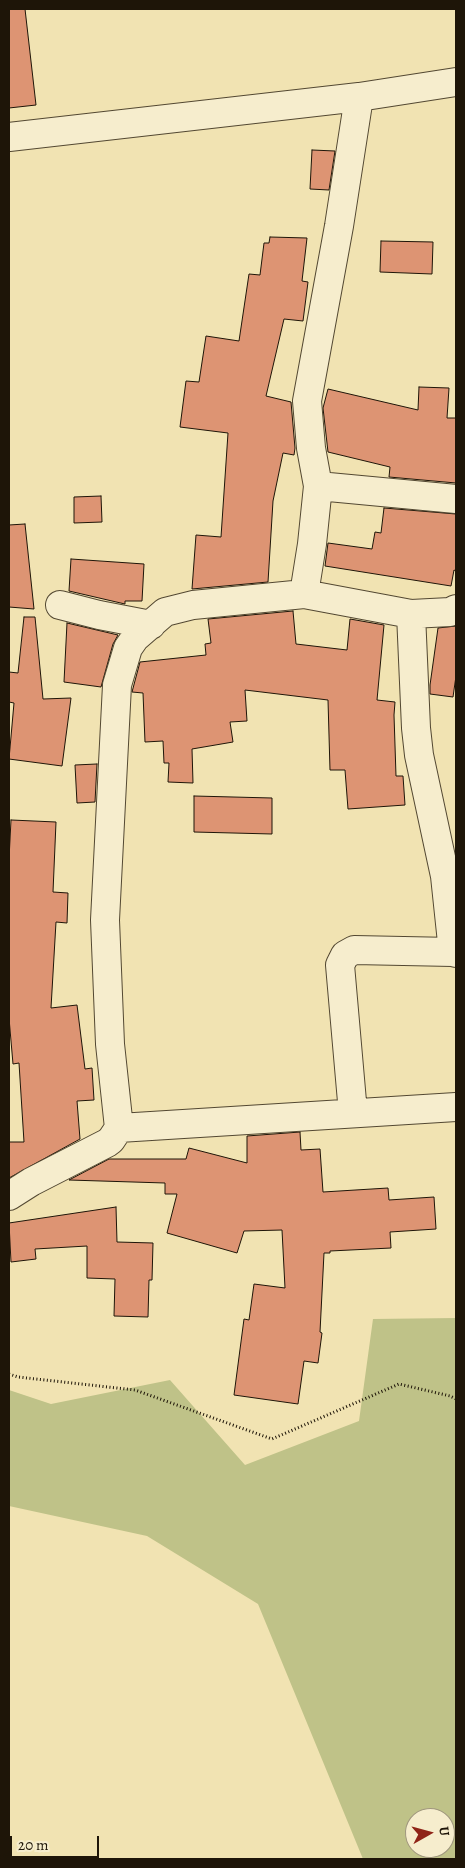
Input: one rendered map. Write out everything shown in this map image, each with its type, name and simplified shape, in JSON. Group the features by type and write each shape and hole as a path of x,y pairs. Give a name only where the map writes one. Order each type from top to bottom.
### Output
{"street":[{"path":"9,137 359,97 456,82"},
{"path":"304,594 312,544 318,486 310,439 307,402 339,226 359,97"},
{"path":"318,486 456,499"},
{"path":"9,1196 31,1182 107,1143 119,1128 110,1044 105,920 117,685 128,648 135,638 165,612 193,605 304,594 411,614 450,612 456,609"},
{"path":"60,605 150,625"},
{"path":"353,1114 340,965 345,955 354,950 455,952 446,876 423,777 416,728 411,614"},
{"path":"119,1128 456,1107"}],"path":[{"path":"9,1374 18,1377 135,1390 272,1439 399,1384 456,1399"}],"green space":[{"path":"456,1318 456,1859 363,1859 258,1604 147,1536 9,1506 9,1390 51,1404 170,1380 245,1465 359,1421 373,1319"}],"building":[{"path":"9,9 25,9 36,105 9,108"},
{"path":"312,150 335,151 329,190 310,189"},
{"path":"270,237 307,238 302,281 308,282 303,321 284,319 266,396 291,402 295,448 294,455 283,453 273,501 268,582 192,589 196,535 221,537 228,433 180,427 186,381 199,382 206,336 239,341 249,274 260,275 264,243 269,243"},
{"path":"381,241 433,242 432,274 380,272"},
{"path":"419,387 449,388 447,418 456,418 456,483 389,477 390,467 328,452 323,408 328,389 418,410"},
{"path":"101,496 102,522 74,523 74,497"},
{"path":"384,508 456,514 456,571 454,570 451,586 325,566 328,543 372,549 375,532 381,533"},
{"path":"25,524 34,609 9,607 9,525"},
{"path":"71,559 144,564 142,601 125,601 125,604 69,591"},
{"path":"293,611 296,644 347,650 350,619 384,625 377,700 395,702 396,776 403,776 405,805 348,809 345,770 330,770 328,700 245,690 247,721 230,722 233,742 192,749 193,783 168,782 169,763 164,763 163,741 145,742 143,693 132,692 140,662 206,655 205,644 211,643 208,619"},
{"path":"24,617 35,617 43,699 71,698 62,766 9,759 14,703 9,702 9,672 18,673"},
{"path":"67,623 118,635 113,644 101,687 64,682"},
{"path":"456,626 456,676 453,697 430,694 438,628"},
{"path":"97,764 95,802 77,803 75,765"},
{"path":"194,796 272,798 272,834 194,832"},
{"path":"11,820 56,822 53,892 68,893 67,923 56,922 51,1008 77,1005 85,1069 92,1068 94,1100 77,1101 80,1139 9,1178 9,1142 24,1142 19,1063 13,1064 9,1018 9,859"},
{"path":"300,1132 301,1150 320,1149 323,1192 388,1188 389,1200 434,1197 436,1229 390,1232 391,1248 330,1251 330,1253 324,1253 320,1332 322,1333 318,1363 304,1361 298,1404 234,1395 244,1319 249,1320 254,1284 285,1288 282,1230 244,1231 237,1253 167,1233 177,1194 165,1194 165,1183 69,1180 109,1159 186,1159 189,1148 247,1163 247,1136"},
{"path":"116,1207 117,1242 153,1243 148,1317 114,1316 115,1279 87,1278 87,1246 35,1249 36,1259 11,1262 9,1223"}]}
